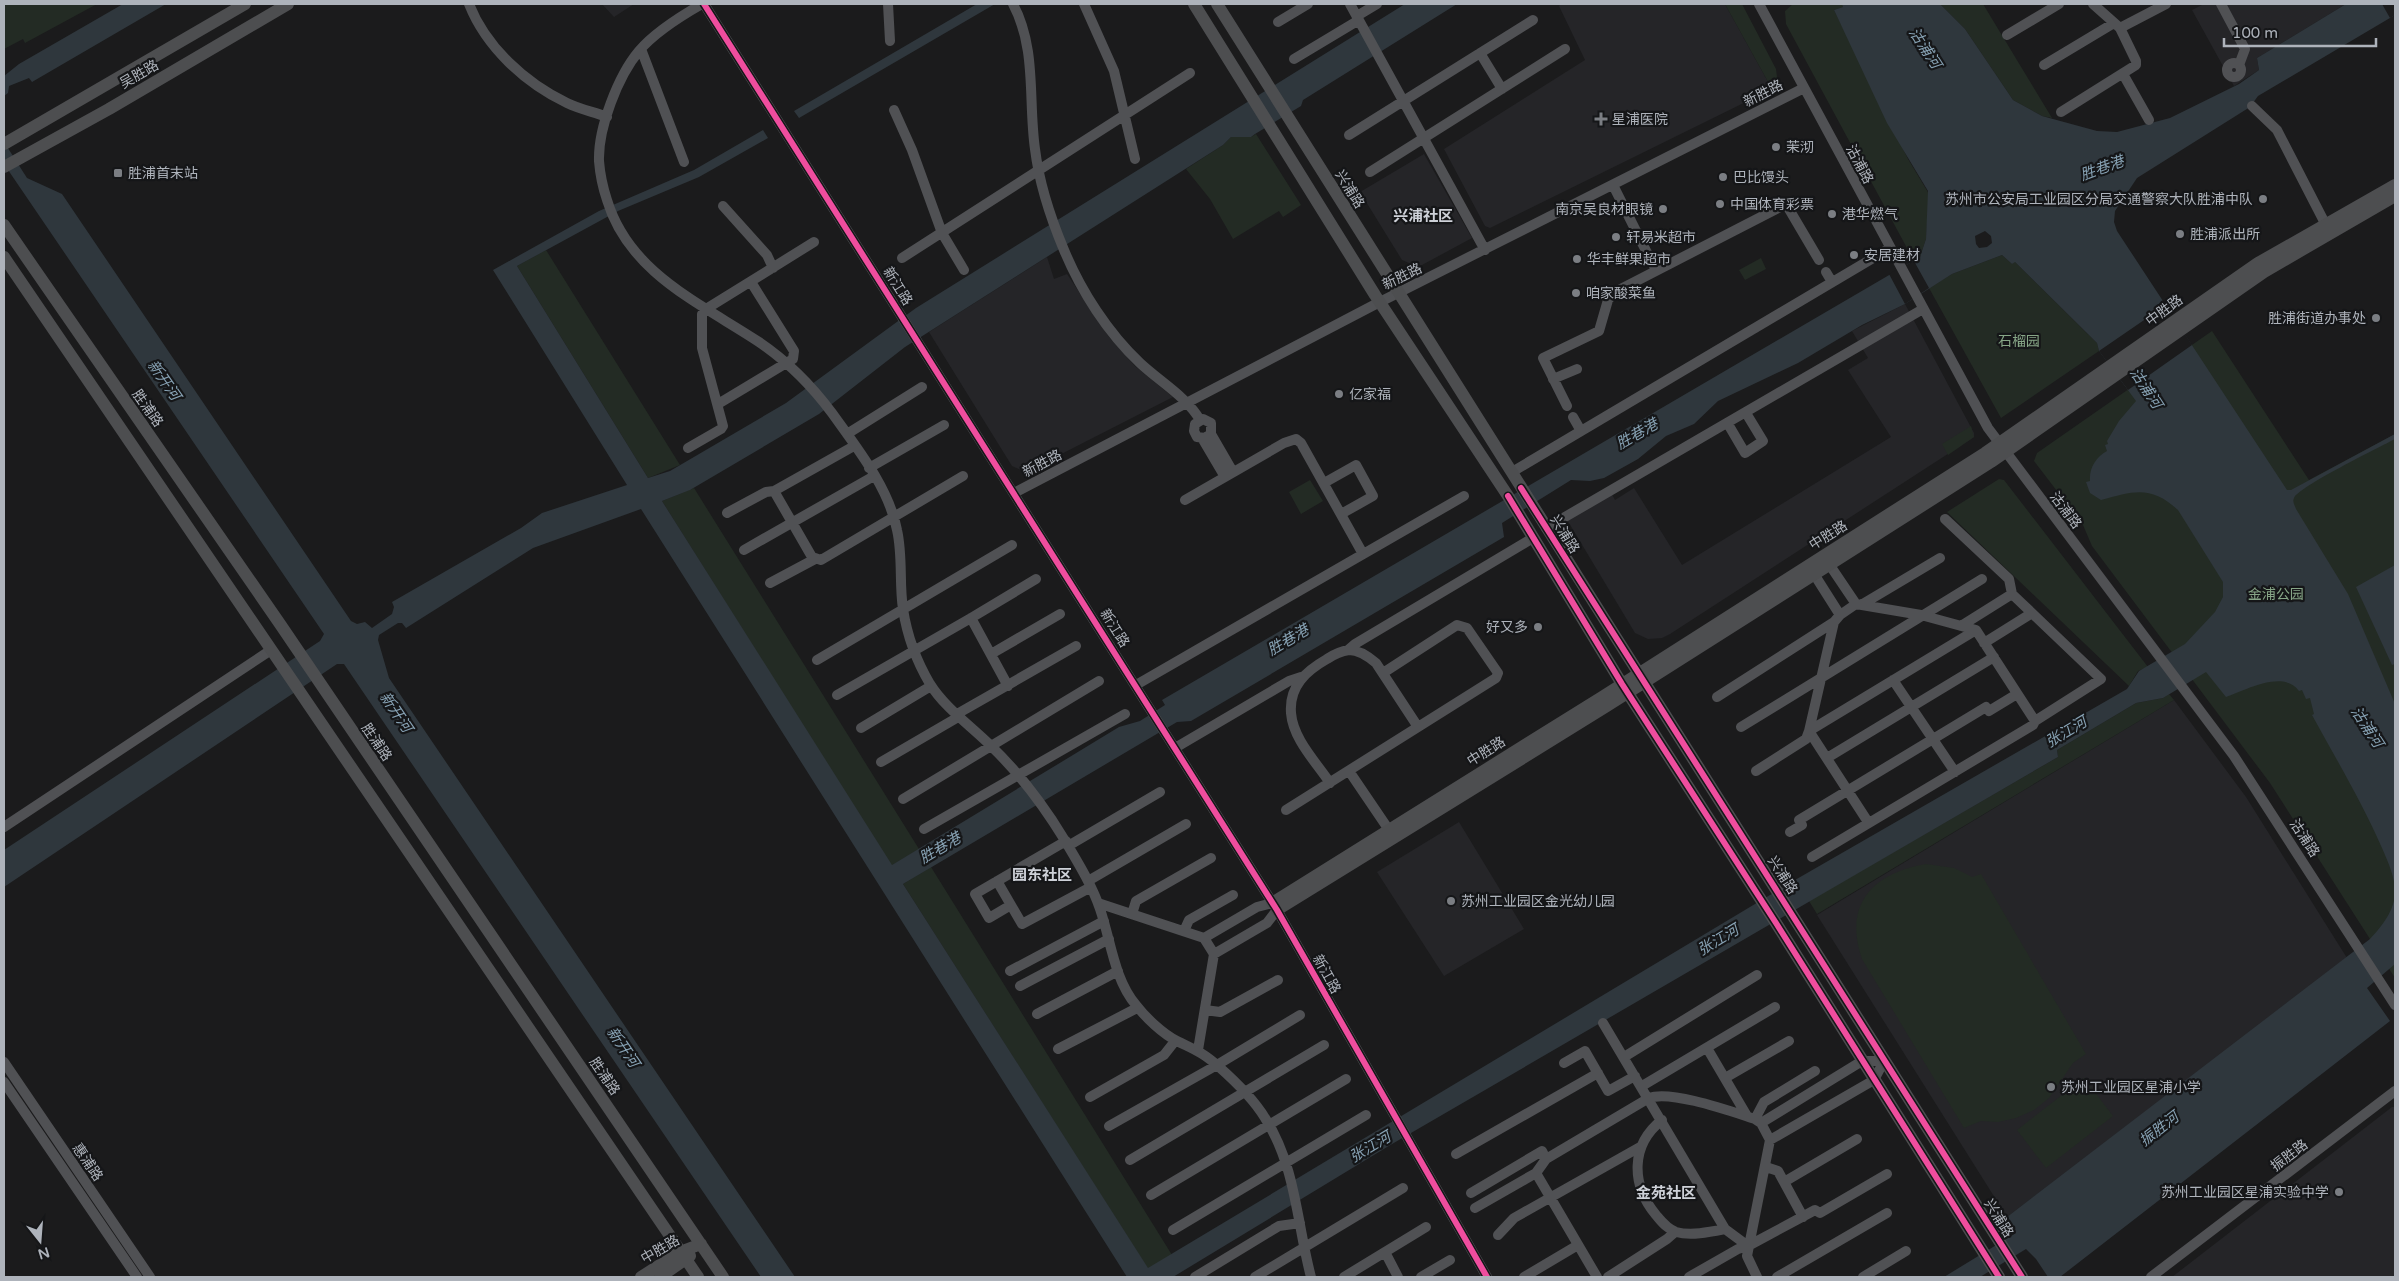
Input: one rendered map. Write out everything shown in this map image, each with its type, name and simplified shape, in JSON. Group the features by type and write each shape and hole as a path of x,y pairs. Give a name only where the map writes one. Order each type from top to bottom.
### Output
{"main road":[{"name":"吴胜路","path":"4,143 245,4"},
{"name":"吴胜路","path":"8,165 114,106 288,4"},
{"path":"1194,4 1380,302 1508,496 1625,688 1759,896 1996,1273"},
{"name":"兴浦路","path":"1216,4 1641,679 1776,887 2022,1277"},
{"name":"中胜路","path":"2328,229 2395,185"},
{"name":"中胜路","path":"1274,906 1389,830 1814,574 2114,371 2258,264 2395,196"},
{"name":"胜浦路","path":"4,225 300,654 723,1277"},
{"path":"4,257 698,1277"},
{"name":"中胜路","path":"1641,679 1816,560 2002,447"},
{"name":"中胜路","path":"1274,906 1625,688"},
{"name":"中胜路","path":"641,1277 683,1256 701,1244"},
{"name":"中胜路","path":"660,1277 683,1256"}],"street":[{"path":"469,4 488,38 514,67 529,80 567,103 606,117"},
{"path":"703,4 683,15 641,49 625,71 606,117 599,161 608,204 621,235 646,266 706,309 763,344 787,364 808,384 847,434 872,472 897,528 903,608 915,651 932,686 1021,779 1067,843 1098,903 1123,986 1137,1008 1175,1041 1198,1050 1217,1066 1245,1092 1270,1126 1286,1163 1312,1277"},
{"name":"新江路","path":"703,4 921,345 1274,906 1486,1277"},
{"path":"888,4 890,41"},
{"path":"1013,4 1023,27 1031,68 1031,112 1035,150 1063,249 1088,297 1106,324 1139,362 1185,403 1187,411 1197,422"},
{"path":"1084,4 1114,71 1135,159"},
{"path":"1278,22 1308,4"},
{"path":"1350,4 1486,250"},
{"path":"1294,60 1360,21 1378,4"},
{"name":"沽浦路","path":"1760,4 1988,428 2257,790 2395,1005"},
{"path":"2007,35 2059,4"},
{"path":"2061,112 2133,68 2136,61 2117,26 2093,4"},
{"path":"2044,65 2117,26 2166,4"},
{"path":"2222,4 2244,49 2239,65"},
{"path":"1349,135 1533,20"},
{"path":"641,49 684,162"},
{"path":"1370,172 1565,49"},
{"path":"1480,53 1502,89"},
{"path":"902,258 1190,73"},
{"path":"2123,74 2149,120"},
{"name":"新胜路","path":"1014,493 1398,292 1486,250 1804,88"},
{"path":"2252,106 2277,130 2328,229"},
{"path":"894,110 912,150 942,233 964,270"},
{"path":"1613,185 1656,270"},
{"path":"1567,406 1543,358 1599,331 1608,300 1615,292 1786,204 1819,260"},
{"path":"722,206 767,255 773,268"},
{"path":"688,448 721,429 723,421 702,348 702,314 706,309 814,242"},
{"path":"1512,472 1890,248"},
{"path":"1826,272 1832,282"},
{"path":"718,404 787,364 793,358 794,351 750,282"},
{"path":"1546,528 1923,310"},
{"path":"1553,379 1577,369"},
{"path":"847,434 922,387"},
{"path":"1728,424 1746,453 1764,441 1746,413"},
{"path":"1573,417 1581,431"},
{"path":"1197,422 1206,420 1211,424 1206,436"},
{"path":"1197,422 1195,434 1206,436 1229,475"},
{"path":"744,550 793,523 944,425"},
{"path":"1185,500 1290,439 1296,439 1301,443 1363,554"},
{"path":"726,514 766,492 774,491 854,446"},
{"path":"1324,483 1356,465 1373,496 1341,514"},
{"path":"770,583 815,559 821,560 963,476"},
{"path":"774,491 815,559"},
{"path":"1136,686 1464,496"},
{"path":"1812,857 2033,725 2035,721 2102,679 2012,594 2009,580 1945,519"},
{"path":"1330,783 1297,735 1293,724 1292,698 1301,677 1309,669 1334,655 1348,650 1405,613 1533,538"},
{"path":"816,660 1012,544"},
{"path":"1717,697 1859,605 1940,558"},
{"path":"1756,771 1806,739 1810,731 1837,619 1814,574 1816,560 1829,564 1859,605 1922,615 1976,630 2035,721"},
{"path":"837,695 1036,579"},
{"path":"1741,727 1982,579"},
{"path":"1961,626 2012,594"},
{"path":"1984,643 2032,613"},
{"path":"991,654 1060,614"},
{"path":"971,618 1008,686"},
{"path":"1286,810 1496,678 1498,674 1496,668 1468,628 1457,625 1383,673"},
{"path":"1810,731 1976,630"},
{"path":"881,762 1076,646"},
{"path":"4,827 272,650"},
{"path":"1348,650 1369,657 1383,673 1418,727"},
{"path":"1827,758 1994,657"},
{"path":"1175,748 1289,681 1301,677"},
{"path":"1893,680 1955,772"},
{"path":"903,799 1099,682"},
{"path":"861,728 932,686"},
{"path":"1790,832 1802,825 1799,820 1986,707 1989,711 2017,694"},
{"path":"924,829 1021,779 1125,714"},
{"path":"1810,731 1868,822"},
{"path":"1349,771 1389,830"},
{"path":"1011,905 989,918 975,894 1160,792"},
{"path":"997,881 1022,924 1186,824"},
{"path":"1132,914 1136,901 1211,858"},
{"path":"1184,931 1189,920 1233,896"},
{"path":"1098,903 1204,938 1214,954 1198,1050"},
{"path":"1204,938 1256,907 1274,906 1267,923 1214,954"},
{"path":"1010,971 1104,921"},
{"path":"1020,986 1109,938"},
{"path":"1037,1014 1118,971"},
{"path":"1624,1056 1757,975"},
{"path":"1205,1010 1220,1012 1278,980"},
{"path":"1642,1086 1776,1007"},
{"path":"1058,1049 1137,1008"},
{"path":"1109,1126 1217,1066 1300,1015"},
{"path":"1604,1023 1725,1229 1748,1246"},
{"path":"1090,1097 1164,1055 1175,1041"},
{"path":"1725,1078 1789,1041"},
{"path":"1130,1160 1324,1045"},
{"path":"1707,1048 1725,1078 1770,1140 1766,1167 1748,1246 1748,1262 1757,1277"},
{"path":"1564,1063 1585,1051 1608,1091 1635,1076"},
{"path":"1476,1208 1536,1173 1546,1159 1656,1095 1673,1096 1754,1119 1862,1061 1884,1060 1874,1080 1770,1140"},
{"name":"惠浦路","path":"4,1062 150,1277"},
{"path":"1754,1119 1764,1102 1815,1071"},
{"path":"1456,1154 1598,1073"},
{"path":"1151,1195 1270,1126 1346,1079"},
{"name":"惠浦路","path":"4,1082 137,1277"},
{"name":"振胜路","path":"2151,1277 2395,1091"},
{"path":"1173,1230 1366,1115"},
{"path":"1662,1120 1653,1127 1640,1146 1637,1161 1637,1177 1642,1193 1666,1227 1675,1232 1700,1233 1725,1229"},
{"path":"1784,1182 1857,1139"},
{"path":"1498,1235 1514,1218 1640,1146"},
{"path":"1470,1193 1542,1151 1546,1159"},
{"path":"1766,1167 1778,1171 1803,1217"},
{"path":"1536,1173 1597,1277"},
{"path":"1689,1277 1738,1248 1748,1246 1815,1210 1820,1213 1887,1174"},
{"path":"1255,1277 1403,1188"},
{"path":"1776,1277 1888,1213"},
{"path":"1195,1277 1279,1226 1300,1223"},
{"path":"1344,1277 1426,1227"},
{"path":"1608,1277 1675,1232"},
{"path":"1524,1277 1578,1246"},
{"path":"1863,1277 1906,1251"},
{"path":"1385,1252 1398,1277"},
{"path":"1421,1277 1450,1260"}],"shaded area":[{"path":"602,4 634,4 614,17"},
{"name":"星浦医院","path":"1561,4 1725,4 1772,89 1490,228 1485,226 1444,149 1585,60 1559,6"},
{"path":"2204,4 2346,4 2257,58 2259,70 2234,86 2192,10"},
{"path":"1424,154 1472,238 1422,265 1416,266 1402,260 1360,192"},
{"path":"1047,257 1054,279 1067,274 1110,338 1135,366 1173,397 1030,470 1023,471 1012,466 929,332"},
{"path":"1905,304 1974,433 1974,437 1670,634 1662,638 1648,639 1635,633 1563,513 1608,487 1615,500 1634,488 1682,565 1891,437 1848,370 1868,358 1852,331"},
{"name":"苏州工业园区星浦小学","path":"2174,700 2246,797 2347,958 2007,1217 1817,915"},
{"name":"苏州工业园区金光幼儿园","path":"1459,822 1524,929 1444,976 1377,872"},
{"name":"苏州工业园区星浦实验中学","path":"2392,1107 2395,1107 2395,1277 2172,1277"}],"green space":[{"path":"4,4 97,4 25,43 23,39 4,49"},
{"path":"1725,4 1742,4 1776,69 1777,77 1772,89"},
{"path":"1793,4 1842,4 1844,7 1834,10 1908,159 1929,194 1926,239 1920,257 1914,261 1786,24 1785,11"},
{"path":"1940,4 1983,4 2052,118 2042,116 2013,100 1965,29"},
{"path":"1256,134 1301,205 1283,217 1279,211 1233,239 1210,199 1186,169 1223,145 1231,137 1251,137"},
{"path":"546,250 680,465 648,478 517,266"},
{"name":"石榴园","path":"2002,255 2012,264 2014,261 2097,343 2099,351 2001,418 1929,288 1952,274"},
{"path":"1761,258 1766,269 1745,280 1739,270"},
{"name":"金浦公园","path":"2212,331 2309,480 2395,434 2395,978 2270,783 2092,546 2083,525 2034,461 2037,453"},
{"path":"1971,426 1974,437 1948,455 1942,444"},
{"path":"1999,479 2004,480 2148,667 2138,671 2129,686 1947,512"},
{"path":"1310,480 1323,501 1301,514 1289,492"},
{"path":"694,488 919,849 891,866 662,501"},
{"path":"2169,694 2174,700 1817,914 1809,901 2058,757 2057,750 2136,703 2163,698"},
{"path":"1926,864 1954,868 1972,877 1981,874 2086,1054 2073,1063 2049,1098 2034,1110 2016,1118 1998,1122 1981,1121 1964,1128 1862,959 1857,939 1857,922 1860,907 1867,894 1877,884 1891,875 1907,868"},
{"path":"931,867 1172,1255 1148,1269 903,884"},
{"path":"2084,1078 2113,1116 2046,1168 2017,1130"}],"water":[{"path":"123,4 166,4 32,82 29,78 9,86 8,93 4,96 4,76 19,64"},
{"path":"977,4 995,4 799,118 794,111"},
{"path":"1405,4 1457,4 1303,100 1301,106 1251,137 1231,137 1223,145 905,347 819,414 690,490 662,501 892,865 1119,727 1140,721 1165,705 1162,700 1920,257 1926,239 1928,191 1887,123 1834,10 1843,7 1842,4 1940,4 1965,29 2013,100 2042,116 2097,131 2117,132 2170,118 2239,84 2259,70 2257,58 2346,4 2395,4 2395,15 2258,96 2250,107 2137,178 2115,211 2114,222 2117,231 2287,490 2291,490 2395,434 2395,439 2309,485 2293,501 2348,594 2395,704 2395,886 2389,864 2374,831 2312,715 2314,714 2310,698 2306,699 2302,690 2299,691 2292,685 2274,681 2254,686 2226,697 2206,672 2163,698 2136,703 2057,750 2058,757 1392,1144 1173,1277 1127,1277 641,509 533,548 406,628 402,623 398,623 379,635 378,640 389,678 795,1277 761,1277 344,664 337,664 4,887 4,850 320,641 324,634 4,164 4,142 27,178 62,194 351,621 357,624 365,622 372,628 392,614 394,607 392,602 521,528 542,513 627,485 493,270 599,211 694,170 763,130 768,138 699,177 618,211 517,266 648,478 670,471 786,403 916,308","holes":["1985,231 1991,236 1992,243 1987,247 1979,248 1976,244 1975,236","2002,255 2012,264 2015,262 2097,343 2099,351 2136,401 2119,421 2107,441 2108,444 2105,445 2107,451 2094,463 2090,481 2086,482 2090,493 2101,500 2123,494 2150,493 2168,502 2178,510 2223,582 2223,597 2215,612 2185,644 2139,671 2127,689 1795,880 1148,1268 903,884 1177,722 1191,721 1504,537 1502,523 1571,480 1590,481 1604,478 1638,459 1666,436 1694,424 1718,401 1798,363 1862,325 1905,304 1952,274"]},
{"path":"2395,565 2395,664 2392,665 2356,587"},
{"name":"振胜河","path":"2395,892 2395,964 2367,988 2390,1021 2060,1277 2048,1277 2036,1259 2026,1249 1980,1277 1944,1277 2016,1233 2007,1217 2370,939 2387,917"}],"pier":[{"path":"2382,4 2395,4 2395,15 2390,18"},
{"path":"1914,261 1929,288 1905,304 1889,274"},
{"path":"2166,305 2192,345 2128,390 2099,351"}],"cycle path":[{"path":"704,4 1277,910 1487,1277"},
{"path":"1521,488 2022,1277"},
{"path":"1508,496 1622,684 1776,923 1999,1277"}],"place":[{"name":"星浦医院","path":"1601,119"},
{"name":"茉沏","path":"1776,147"},
{"name":"胜浦首末站","path":"118,173"},
{"name":"巴比馒头","path":"1723,177"},
{"name":"苏州市公安局工业园区分局交通警察大队胜浦中队","path":"2263,199"},
{"name":"中国体育彩票","path":"1720,204"},
{"name":"南京吴良材眼镜","path":"1663,209"},
{"name":"港华燃气","path":"1832,214"},
{"name":"胜浦派出所","path":"2180,234"},
{"name":"轩易米超市","path":"1616,237"},
{"name":"安居建材","path":"1854,255"},
{"name":"华丰鲜果超市","path":"1577,259"},
{"name":"咱家酸菜鱼","path":"1576,293"},
{"name":"胜浦街道办事处","path":"2376,318"},
{"name":"亿家福","path":"1339,394"},
{"name":"好又多","path":"1538,627"},
{"name":"苏州工业园区金光幼儿园","path":"1451,901"},
{"name":"苏州工业园区星浦小学","path":"2051,1087"},
{"name":"苏州工业园区星浦实验中学","path":"2339,1192"}],"district":[{"name":"兴浦社区","path":"1423,216"},
{"name":"园东社区","path":"1042,875"},
{"name":"金苑社区","path":"1666,1193"}],"water label":[{"name":"沽浦河","path":"1925,48"},
{"name":"胜巷港","path":"2102,168"},
{"name":"新开河","path":"164,380"},
{"name":"沽浦河","path":"2146,388"},
{"name":"胜巷港","path":"1637,434"},
{"name":"胜巷港","path":"1288,640"},
{"name":"新开河","path":"396,712"},
{"name":"沽浦河","path":"2367,727"},
{"name":"张江河","path":"2066,732"},
{"name":"胜巷港","path":"940,848"},
{"name":"张江河","path":"1718,940"},
{"name":"新开河","path":"623,1047"},
{"name":"张江河","path":"1370,1147"}]}
